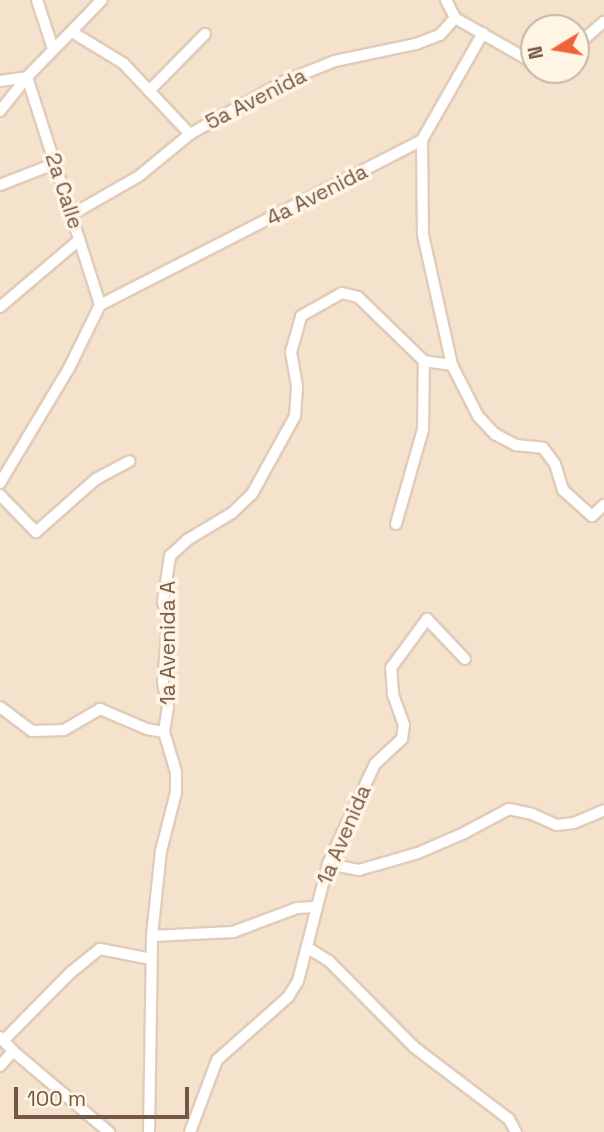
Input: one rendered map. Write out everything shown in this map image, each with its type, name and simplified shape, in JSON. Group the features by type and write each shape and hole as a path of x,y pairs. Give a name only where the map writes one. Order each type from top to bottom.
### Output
{"street":[{"path":"37,0 53,49"},
{"path":"0,111 53,49 102,0"},
{"path":"446,0 455,18 520,55"},
{"name":"5a Avenida","path":"71,215 139,176 190,134 285,81 335,61 416,44 439,35 455,18"},
{"path":"590,34 604,22"},
{"path":"72,32 123,63 190,134"},
{"path":"483,33 422,140 423,235 452,365 478,416 495,434 516,445 543,447 555,464 562,490 592,516 604,505"},
{"path":"149,91 205,34"},
{"path":"0,81 27,78"},
{"name":"2a Calle","path":"27,78 100,305"},
{"name":"4a Avenida","path":"100,305 422,140"},
{"path":"0,185 54,164"},
{"path":"0,307 79,240"},
{"name":"1a Avenida A","path":"149,1132 152,936 161,851 176,792 176,772 164,732 168,708 163,682 168,622 163,602 170,556 187,540 232,513 252,494 295,416 297,386 291,352 301,316 342,293 358,297 424,361"},
{"path":"0,483 69,368 100,305"},
{"path":"396,524 423,429 424,361 452,365"},
{"path":"0,495 36,533 96,479 130,461"},
{"name":"1a Avenida","path":"190,1132 217,1060 288,997 298,981 316,917 314,907 328,864 375,764 402,739 404,724 393,694 391,668 427,619 465,659"},
{"path":"0,706 32,731 64,730 100,709 146,729 164,732"},
{"path":"328,864 359,870 418,853 509,809 532,814 557,825 574,823 604,810"},
{"path":"152,936 233,932 297,908 314,907"},
{"path":"308,948 329,961 414,1047 509,1119 516,1132"},
{"path":"109,1132 13,1051 2,1038 69,973 100,949 151,959"},
{"path":"0,1066 13,1051"}],"shaded area":[{"path":"0,0 604,0 604,1132 0,1132"}]}
